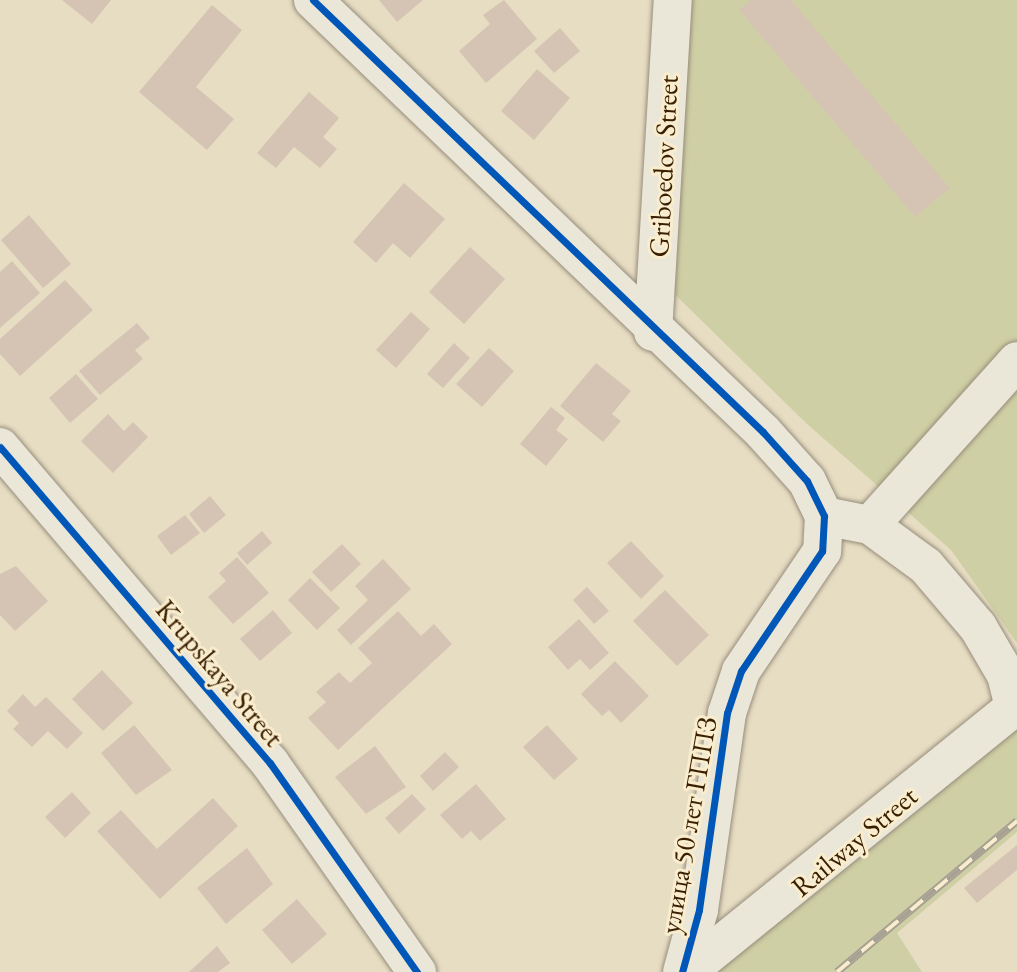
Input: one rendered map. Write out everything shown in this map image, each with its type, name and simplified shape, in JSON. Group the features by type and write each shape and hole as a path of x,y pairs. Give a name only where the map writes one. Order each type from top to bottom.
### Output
{"street":[{"path":"313,0 653,332 763,432 807,481 824,516 870,525 926,566 978,627 1006,675 1016,707"},
{"name":"Griboedov Street","path":"653,332 673,0"},
{"path":"870,525 1017,361"},
{"name":"Krupskaya Street","path":"0,447 270,763 417,972"},
{"name":"улица 50 лет ГППЗ","path":"684,972 699,911 727,713 741,671 821,551 824,516"},
{"name":"Railway Street","path":"684,972 1016,707"}],"green space":[{"path":"673,0 1017,0 1017,643 951,550 807,424 656,276"},
{"path":"1017,705 1017,832 897,933 922,972 687,972"}],"building":[{"path":"62,0 111,0 92,24"},
{"path":"379,0 423,0 397,22"},
{"path":"504,0 537,39 486,83 459,51 490,24 483,15"},
{"path":"751,0 791,0 950,188 915,217 739,10"},
{"path":"212,5 242,30 196,87 234,119 207,150 139,92"},
{"path":"560,28 580,51 554,73 534,51"},
{"path":"537,69 570,98 534,140 501,111"},
{"path":"309,92 339,118 323,137 337,149 320,168 294,147 276,168 257,153"},
{"path":"404,183 445,219 410,258 393,243 376,263 353,242"},
{"path":"29,215 71,264 43,288 1,240"},
{"path":"470,247 505,279 464,324 429,292"},
{"path":"12,261 40,293 0,328 0,272"},
{"path":"65,280 93,310 20,376 0,354 0,339"},
{"path":"411,312 430,329 396,368 376,350"},
{"path":"137,323 150,338 135,350 143,359 100,395 79,371"},
{"path":"454,343 470,358 443,388 427,374"},
{"path":"489,348 514,371 482,407 456,384"},
{"path":"596,363 631,391 612,414 621,421 603,442 560,406"},
{"path":"76,374 98,399 70,423 49,398"},
{"path":"551,407 565,418 556,430 568,439 546,466 520,444"},
{"path":"108,414 124,431 133,422 148,437 113,473 81,441"},
{"path":"210,496 226,515 204,533 189,514"},
{"path":"185,515 200,533 171,555 157,536"},
{"path":"262,531 272,543 247,565 237,553"},
{"path":"631,541 664,576 641,599 607,563"},
{"path":"342,544 361,564 331,592 312,572"},
{"path":"237,557 269,593 233,624 208,597 226,581 219,573"},
{"path":"383,559 411,589 351,645 337,630 368,600 355,586"},
{"path":"16,566 48,601 15,631 0,615 0,574"},
{"path":"310,578 340,608 317,630 288,600"},
{"path":"587,587 609,611 594,624 573,600"},
{"path":"665,590 709,635 677,666 633,621"},
{"path":"273,610 292,633 260,661 240,639"},
{"path":"398,611 421,636 434,624 452,644 338,750 308,718 326,702 316,692 339,672 350,683 372,663 358,648"},
{"path":"579,619 609,653 590,670 580,659 568,670 548,647"},
{"path":"615,661 649,696 621,723 609,710 602,716 581,694"},
{"path":"102,670 133,703 103,731 72,699"},
{"path":"23,694 35,707 46,697 83,733 67,749 48,731 32,747 13,729 19,723 7,711"},
{"path":"134,725 172,770 136,795 101,753"},
{"path":"547,725 578,759 554,780 523,747"},
{"path":"375,746 406,787 366,814 335,777"},
{"path":"445,752 459,767 433,791 420,776"},
{"path":"476,784 506,819 480,841 471,831 462,839 440,815"},
{"path":"72,792 91,813 65,838 45,817"},
{"path":"412,794 426,809 399,834 385,818"},
{"path":"213,798 238,826 160,899 97,831 121,810 157,849"},
{"path":"1017,845 1017,870 977,903 964,888"},
{"path":"247,848 273,884 226,924 197,888"},
{"path":"297,899 327,934 292,964 262,930"},
{"path":"217,946 230,963 218,972 189,972"}],"railway":[{"path":"837,972 1017,821"}],"cycle path":[{"path":"313,0 763,432 807,481 824,516 822,551 741,671 727,713 699,910 682,972"},
{"path":"0,447 270,763 417,972"}]}
